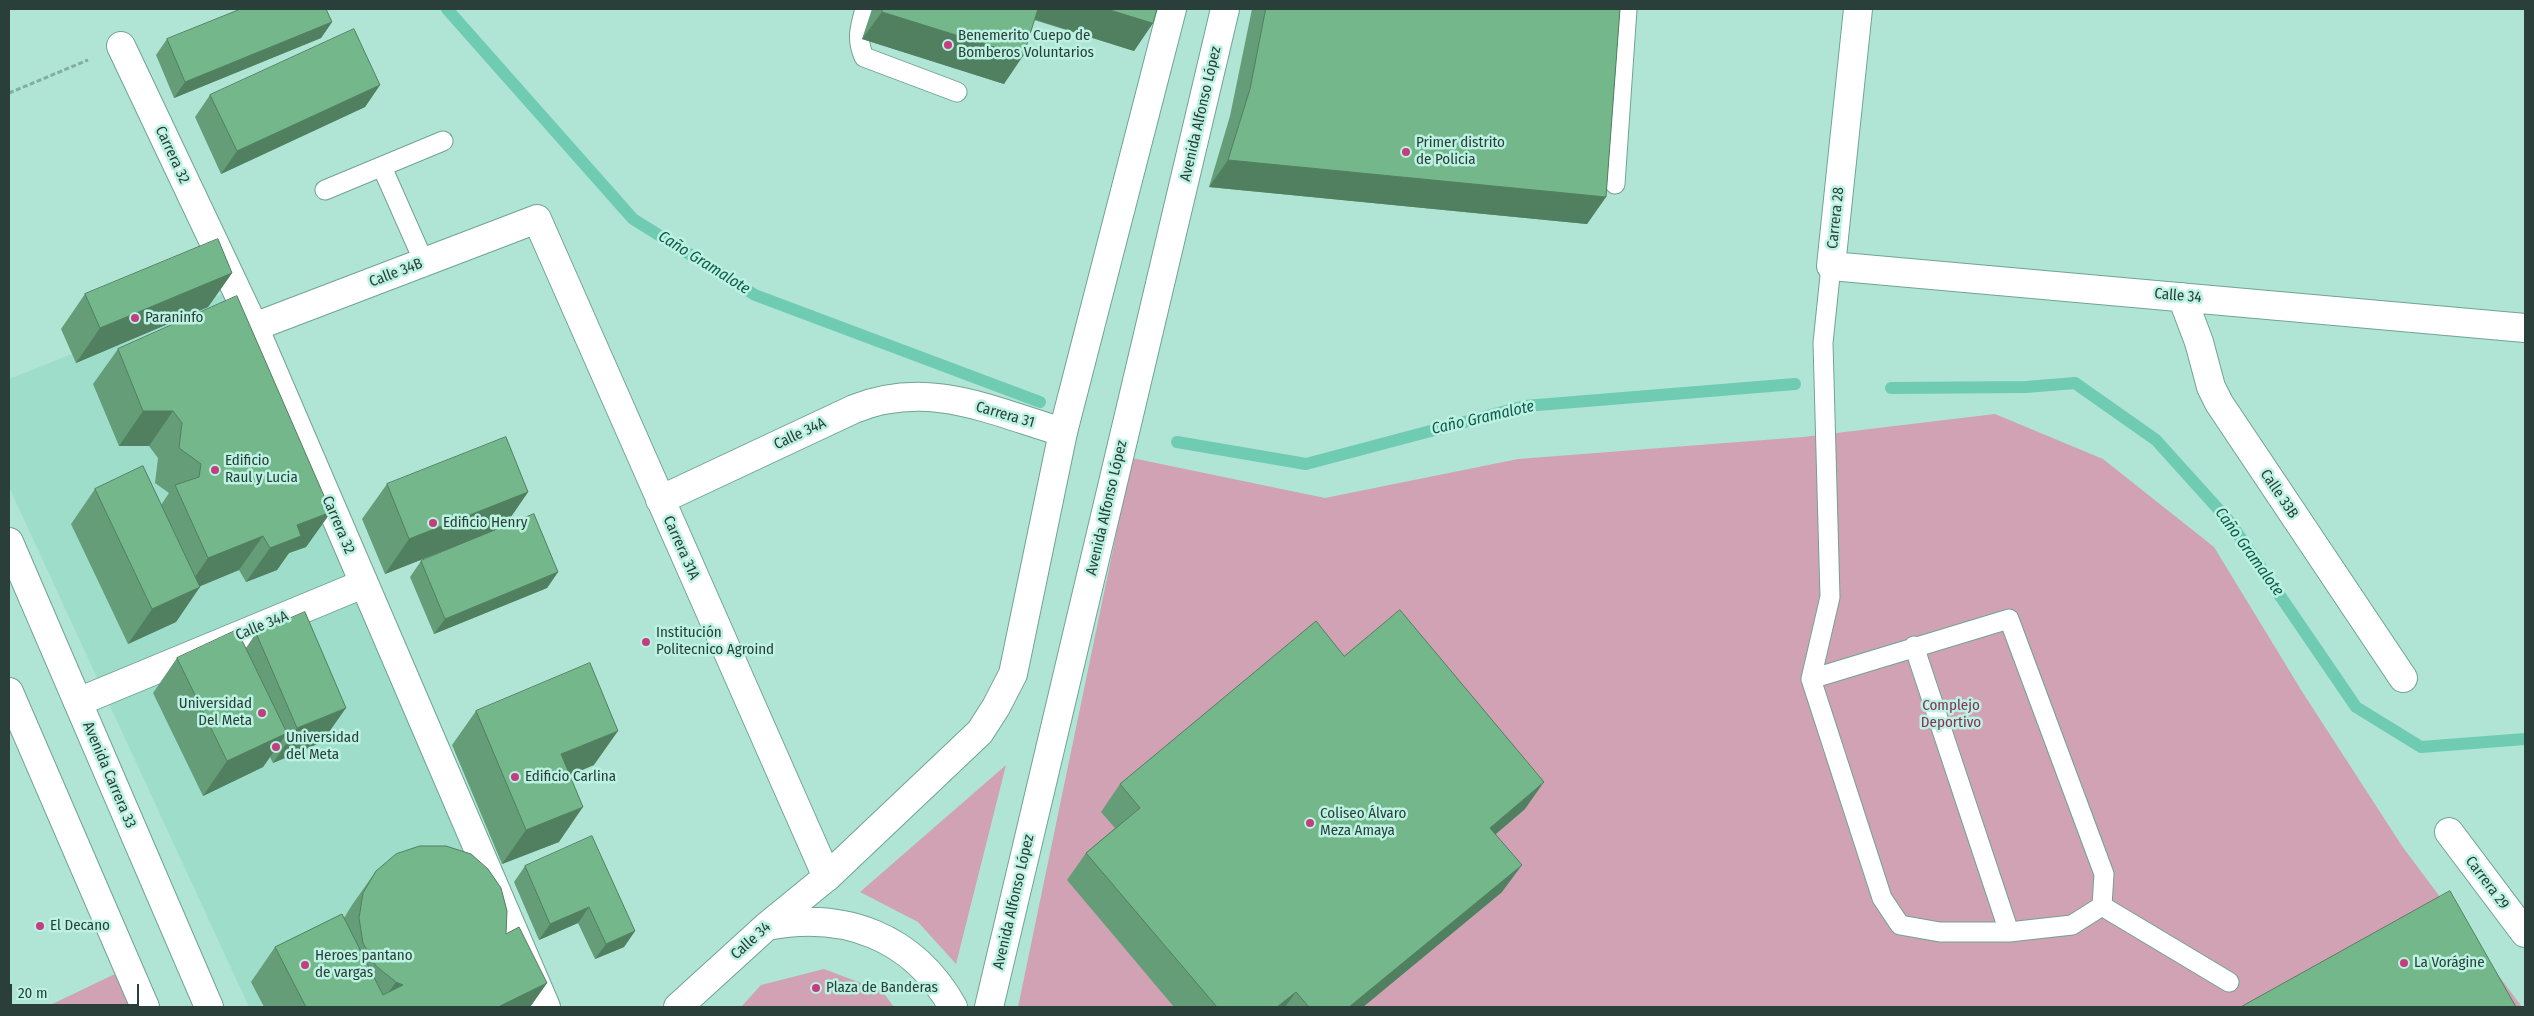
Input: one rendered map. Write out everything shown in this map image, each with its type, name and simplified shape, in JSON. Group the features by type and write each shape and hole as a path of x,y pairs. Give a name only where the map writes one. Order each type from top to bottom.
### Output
{"street":[{"path":"827,877 980,732 996,707 1013,674 1063,432 1172,9"},
{"name":"Avenida Alfonso López","path":"989,1007 1226,9"},
{"name":"Carrera 28","path":"1831,266 1858,9"},
{"name":"Carrera 32","path":"121,46 254,327 546,1007"},
{"name":"Calle 34B","path":"254,327 537,219"},
{"name":"Carrera 31A","path":"537,219 827,877"},
{"name":"Calle 34","path":"1831,266 2525,328"},
{"name":"Calle 33B","path":"2182,296 2199,342 2211,387 2219,403 2403,678"},
{"name":"Calle 34A","path":"660,500 876,400 923,395 946,398"},
{"name":"Carrera 31","path":"946,398 1063,432"},
{"name":"Avenida Carrera 33","path":"9,542 209,1007"},
{"name":"Calle 34A","path":"78,702 363,584"},
{"path":"9,692 145,1007"},
{"name":"Carrera 29","path":"2449,832 2525,933"},
{"name":"Calle 34","path":"678,1007 767,926 827,877"},
{"path":"767,926 792,921 817,920 842,923 867,931 890,942 910,957 928,974 952,1007"}],"lane":[{"path":"865,9 858,33 858,44 864,57 957,92"},
{"path":"1616,184 1627,9"},
{"path":"325,190 444,141"},
{"path":"382,166 424,262"},
{"name":"Carrera 28","path":"1811,679 1830,596 1823,343 1831,266"},
{"path":"2009,619 2104,874 2102,906 2072,925 2008,932 1940,932 1900,925 1882,898 1811,679 1914,646 2009,619"},
{"path":"1914,646 2008,932"},
{"path":"2102,906 2230,982"}],"path":[{"path":"9,93 121,46"}],"shaded area":[{"name":"Universidad del Meta","path":"235,289 530,1007 249,1007 9,487 9,379"}],"green space":[{"name":"Complejo Deportivo","path":"1995,414 2103,459 2214,547 2303,693 2402,846 2522,1007 1018,1007 1132,458 1325,498 1518,459 1803,437"},
{"path":"1006,765 956,964 918,922 860,892"},
{"name":"Plaza de Banderas","path":"824,969 882,991 894,1007 741,1007 761,985"},
{"path":"117,973 133,1007 46,1007"}],"building":[{"path":"241,9 326,9 332,22 185,82 167,39"},
{"path":"883,9 1038,9 1023,56 882,12"},
{"path":"1107,9 1157,9 1153,23"},
{"name":"Primer distrito de Policia","path":"1266,9 1620,9 1606,197 1228,160 1250,89"},
{"path":"354,29 380,85 237,151 210,95"},
{"path":"218,239 232,273 100,328 85,294"},
{"name":"Edificio Raul y Lucia","path":"237,296 331,512 297,525 301,536 270,548 263,536 208,558 175,485 199,477 201,464 179,448 182,423 173,411 143,411 118,349"},
{"path":"506,437 528,492 409,539 387,484"},
{"path":"143,466 200,587 152,609 95,489"},
{"path":"534,514 558,572 445,619 421,561"},
{"name":"Coliseo Álvaro Meza Amaya","path":"1400,610 1544,782 1490,828 1522,865 1349,1007 1309,1007 1296,992 1277,1007 1217,1007 1086,853 1140,808 1120,784 1316,621 1344,656"},
{"path":"305,612 346,708 297,728 256,633"},
{"path":"237,630 287,733 227,761 177,658"},
{"path":"590,663 618,731 561,754 583,807 526,830 476,711"},
{"path":"592,836 635,931 606,944 589,907 550,924 525,866"},
{"path":"420,846 446,846 471,854 488,869 501,888 507,911 506,934 519,927 547,983 498,1007 306,1007 275,947 342,914 383,995 403,985 396,982 376,966 363,943 359,918 363,893 376,871 396,854"},
{"path":"2450,891 2516,1007 2241,1007"}],"waterway":[{"name":"Caño Gramalote","path":"447,9 633,219 755,295 1040,402"},
{"name":"Caño Gramalote","path":"1891,388 2026,387 2075,383 2156,440 2229,521 2356,707 2421,747 2525,739"},
{"name":"Caño Gramalote","path":"1177,442 1306,464 1525,406 1795,384"}],"place":[{"name":"Benemerito Cuepo de Bomberos Voluntarios","path":"948,45"},
{"name":"Primer distrito de Policia","path":"1406,152"},
{"name":"Paraninfo","path":"135,318"},
{"name":"Edificio Raul y Lucia","path":"215,470"},
{"name":"Edificio Henry","path":"433,523"},
{"name":"Institución Politecnico Agroind","path":"646,642"},
{"name":"Universidad Del Meta","path":"262,713"},
{"name":"Universidad del Meta","path":"276,747"},
{"name":"Edificio Carlina","path":"515,777"},
{"name":"Coliseo Álvaro Meza Amaya","path":"1310,823"},
{"name":"El Decano","path":"40,926"},
{"name":"La Vorágine","path":"2404,963"},
{"name":"Heroes pantano de vargas","path":"305,965"},
{"name":"Plaza de Banderas","path":"816,988"}]}
